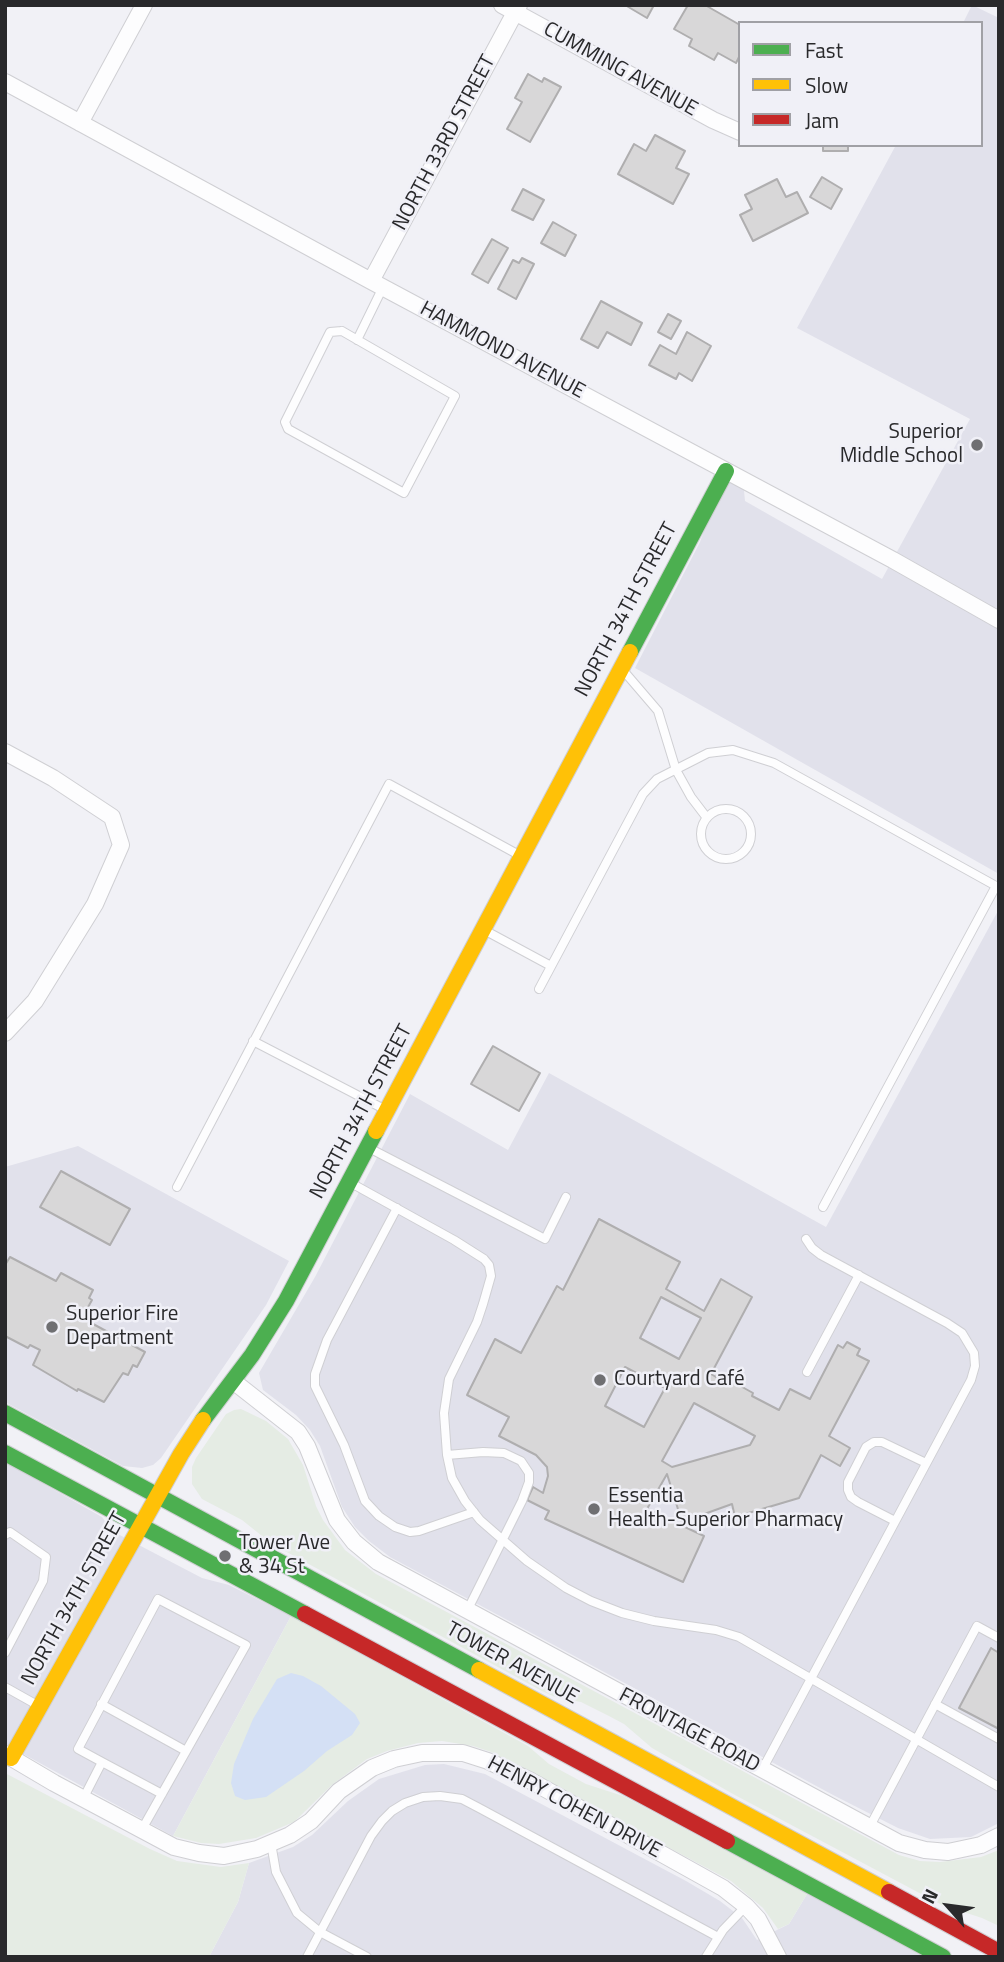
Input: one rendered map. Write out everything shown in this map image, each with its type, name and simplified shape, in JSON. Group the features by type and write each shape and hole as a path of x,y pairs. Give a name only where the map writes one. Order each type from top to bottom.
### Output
{"main road":[{"name":"NORTH 34TH STREET","path":"8,1756 40,1706 156,1496 197,1428 266,1335 286,1301 726,471"},
{"name":"TOWER AVENUE","path":"5,1413 999,1952"},
{"path":"5,1453 943,1957"}],"street":[{"path":"80,123 145,5"},
{"name":"CUMMING AVENUE","path":"512,8 713,120 738,131"},
{"name":"NORTH 33RD STREET","path":"377,284 512,8"},
{"name":"HAMMOND AVENUE","path":"5,82 893,560 999,620"},
{"path":"5,752 53,778 112,817 121,845 95,904 35,1001 5,1033"},
{"name":"FRONTAGE ROAD","path":"233,1381 298,1432 307,1446 333,1513 354,1542 378,1562 899,1843 936,1852 963,1850 999,1836"},
{"name":"HENRY COHEN DRIVE","path":"8,1756 174,1847 224,1856 242,1854 290,1835 311,1821 339,1791 372,1768 394,1759 422,1753 463,1753 488,1761 531,1781 712,1882 746,1906 765,1928 778,1957"}],"lane":[{"path":"357,340 377,284"},
{"path":"342,331 357,340 455,396 404,493 288,429 285,422 330,332 342,331"},
{"path":"620,667 658,711 676,770 707,818"},
{"path":"539,989 643,794 657,779 708,753 733,750 774,763 996,886 823,1207"},
{"path":"177,1187 389,784 522,856"},
{"path":"721,809 737,811 744,816 749,822 751,838 744,852 729,859 720,859 706,849 701,834 707,818 721,809"},
{"path":"483,929 551,967"},
{"path":"253,1041 387,1111"},
{"path":"368,1147 545,1239 566,1197"},
{"path":"349,1182 484,1259 491,1270 477,1322 447,1387 444,1412 447,1455 452,1478 474,1512 504,1541 547,1576 591,1601 654,1621 716,1630 739,1637 999,1787"},
{"path":"397,1208 327,1340 315,1374 315,1386 344,1445 365,1501 379,1516 395,1527 410,1532 474,1512"},
{"path":"762,1770 971,1380 975,1366 974,1353 962,1333 816,1251 806,1239"},
{"path":"807,1372 859,1275"},
{"path":"895,1521 858,1502 851,1497 848,1490 848,1482 866,1447 874,1442 882,1442 926,1463"},
{"path":"447,1455 497,1451 511,1455 526,1465 529,1473 529,1482 504,1541 467,1611"},
{"path":"5,1535 10,1532 46,1557 43,1581 5,1653"},
{"path":"141,1831 162,1794 186,1751 246,1645 158,1599 78,1749 162,1794"},
{"path":"869,1828 977,1626 999,1638"},
{"path":"5,1687 40,1706"},
{"path":"102,1704 186,1751"},
{"path":"935,1704 999,1739"},
{"path":"83,1799 102,1762"},
{"path":"307,1957 370,1836 382,1821 405,1803 422,1797 440,1796 462,1799 718,1937"},
{"path":"271,1843 276,1872 297,1913 320,1932 367,1957"},
{"path":"706,1957 718,1937 746,1906"}],"shaded area":[{"name":"Superior Middle School","path":"972,5 999,18 999,874 635,668 700,542 726,471 743,480 745,501 882,579 970,419 797,328 895,147 983,147 983,21 964,21"},
{"path":"999,909 999,1823 971,1837 930,1839 898,1828 835,1796 390,1557 355,1527 342,1507 320,1446 296,1415 263,1390 259,1373 315,1277 410,1094 508,1150 549,1073 826,1227"},
{"path":"78,1146 289,1261 266,1305 161,1458 153,1465 142,1468 123,1466 5,1402 5,1167"},
{"path":"241,1409 266,1421 288,1439 303,1465 323,1520 345,1550 376,1574 899,1855 920,1861 940,1862 981,1857 999,1850 999,1926 942,1905 733,1794 652,1748 624,1724 581,1702 555,1697 542,1691 272,1544 242,1520 202,1499 192,1484 192,1467 226,1414"},
{"path":"5,1462 102,1517 112,1531 202,1578 229,1585 291,1616 173,1836 5,1744"},
{"path":"291,1616 528,1746 549,1764 586,1784 623,1796 807,1894 789,1924 778,1929 763,1908 731,1881 491,1752 442,1741 418,1743 367,1759 333,1784 294,1822 256,1838 219,1844 173,1836"},
{"path":"444,1764 485,1774 686,1881 742,1918 757,1940 789,1924 807,1894 926,1957 209,1957 238,1902 249,1863 293,1847 312,1835 348,1801 379,1779 425,1765"},
{"path":"5,1773 177,1861 221,1867 249,1863 238,1902 209,1957 5,1957"}],"water":[{"path":"291,1673 321,1686 355,1714 360,1723 352,1735 266,1797 245,1800 235,1796 231,1783 234,1764 253,1719 277,1679"}],"building":[{"path":"625,5 654,5 647,18"},
{"path":"688,5 705,5 738,24 736,63 718,53 714,60 689,46 692,39 674,29"},
{"path":"528,74 542,82 544,78 561,87 530,142 507,129 522,102 515,98"},
{"path":"655,135 685,151 676,168 689,174 673,204 618,174 634,144 646,151"},
{"path":"823,147 848,147 848,151 823,151"},
{"path":"822,177 842,189 831,209 810,197"},
{"path":"777,179 786,197 797,192 808,213 753,241 740,215 752,209 745,195"},
{"path":"523,189 544,200 533,220 512,210"},
{"path":"553,222 576,235 565,256 541,243"},
{"path":"492,239 508,248 488,283 472,274"},
{"path":"522,258 534,264 516,299 498,289 513,260 519,263"},
{"path":"601,301 642,323 631,345 607,332 598,348 581,339"},
{"path":"668,314 681,321 671,339 658,332"},
{"path":"687,332 711,346 692,381 679,373 676,379 649,365 660,345 676,354"},
{"path":"493,1046 540,1073 519,1111 471,1084"},
{"path":"61,1171 130,1209 110,1245 40,1207"},
{"path":"599,1219 680,1262 666,1289 704,1311 721,1279 752,1297 711,1374 716,1377 717,1373 779,1410 790,1389 810,1399 838,1345 843,1348 847,1342 860,1349 857,1355 869,1361 829,1436 850,1448 840,1466 821,1455 799,1498 735,1517 732,1504 682,1522 667,1474 647,1509 704,1536 683,1582 545,1519 549,1511 527,1500 533,1487 543,1493 548,1476 547,1467 536,1455 499,1436 509,1417 467,1395 495,1339 521,1353 557,1286 563,1290","holes":["661,1297 701,1318 679,1359 640,1338","625,1367 665,1388 644,1427 605,1406","694,1403 755,1436 750,1445 672,1467 662,1461"]},
{"name":"Superior Fire Department","path":"10,1257 56,1281 61,1273 93,1290 89,1298 92,1300 82,1318 145,1352 137,1367 133,1365 128,1375 123,1373 104,1402 78,1389 77,1391 33,1365 40,1350 30,1345 28,1348 5,1336 5,1265"},
{"path":"991,1648 999,1653 999,1729 959,1708"}],"traffic: fast":[{"path":"630,652 726,471"},
{"path":"203,1420 252,1355 286,1301 376,1131"},
{"path":"5,1413 479,1670"},
{"path":"5,1453 305,1614"},
{"path":"727,1841 943,1957"}],"traffic: slow":[{"path":"376,1131 630,652"},
{"path":"11,1758 181,1454 203,1420"},
{"path":"479,1670 889,1892"}],"traffic: jam":[{"path":"305,1614 727,1841"},
{"path":"889,1892 999,1952"}],"place":[{"name":"Superior Middle School","path":"977,445"},
{"name":"Superior Fire Department","path":"52,1327"},
{"name":"Courtyard Café","path":"600,1380"},
{"name":"Essentia Health-Superior Pharmacy","path":"594,1509"},
{"name":"Tower Ave & 34 St","path":"225,1556"}]}
